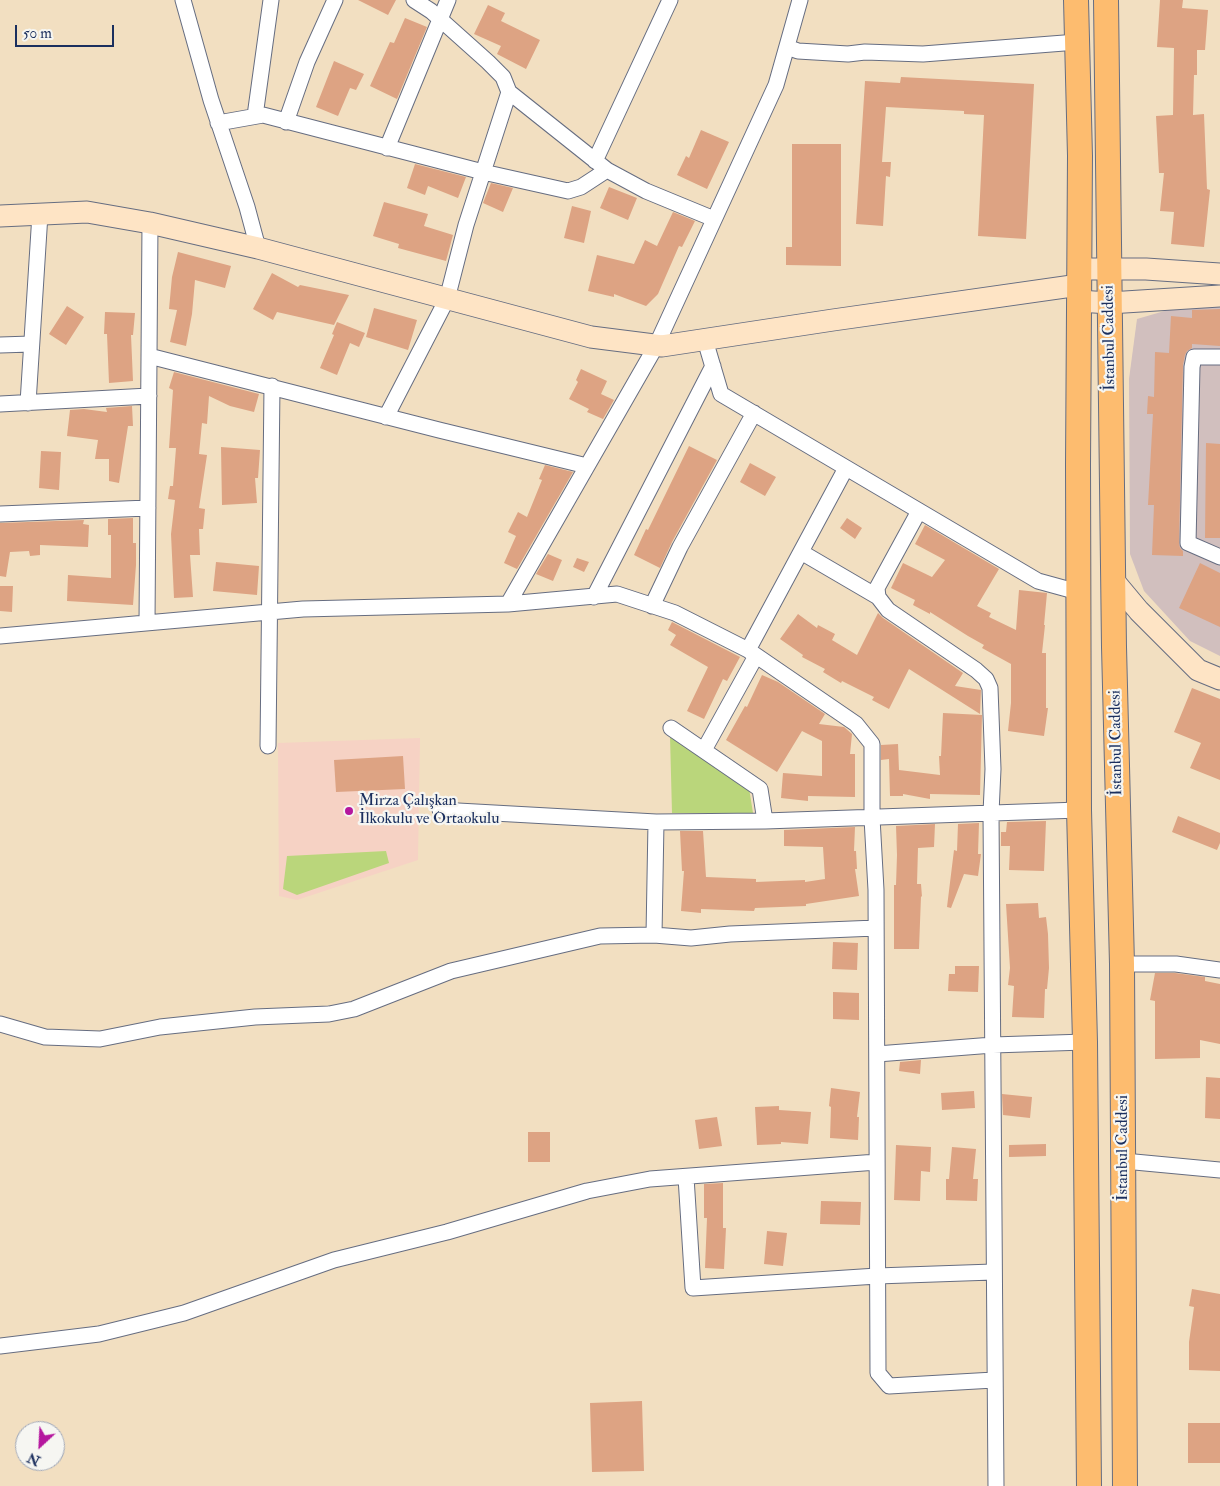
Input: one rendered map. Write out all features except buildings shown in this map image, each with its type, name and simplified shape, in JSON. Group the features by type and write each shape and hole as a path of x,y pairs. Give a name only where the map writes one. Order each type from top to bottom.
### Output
{"main road":[{"name":"İstanbul Caddesi","path":"1076,0 1080,156 1079,810 1085,1042 1089,1486"},
{"name":"İstanbul Caddesi","path":"1106,0 1114,581 1122,964 1125,1486"}],"street":[{"path":"183,0 218,122 247,207 258,248"},
{"path":"254,116 271,0"},
{"path":"286,122 307,62 335,0"},
{"path":"414,0 431,11 488,62 502,77 509,92 607,170 646,191 714,218"},
{"path":"387,148 448,0"},
{"path":"595,161 670,0"},
{"path":"508,604 656,346 776,85 800,0"},
{"path":"787,47 798,51 848,54 864,52 923,54 1077,42"},
{"path":"386,417 447,299 466,225 509,92"},
{"path":"218,122 263,115 483,172 568,191 581,188 607,170"},
{"path":"0,216 87,212 150,223 258,248 591,337 656,346 1079,285 1109,270 1146,269 1220,274"},
{"path":"28,403 40,214"},
{"path":"147,624 150,223"},
{"path":"1079,285 1110,303 1220,296"},
{"path":"705,340 721,394 1038,581 1078,592"},
{"path":"0,345 31,344"},
{"path":"149,356 587,466"},
{"path":"1220,357 1194,357 1192,367 1188,543 1220,557"},
{"path":"594,596 713,366"},
{"path":"268,746 272,386"},
{"path":"0,404 149,396"},
{"path":"652,606 680,547 754,413"},
{"path":"704,750 801,552 846,468"},
{"path":"0,514 148,508"},
{"path":"878,597 877,588 919,511"},
{"path":"801,552 878,597 888,610 976,670 986,679 990,688 993,769 991,813 996,1486"},
{"path":"1114,581 1139,611 1198,670 1220,679"},
{"path":"0,636 303,609 508,604 617,594 675,613 752,653 856,724 872,744 872,818 876,890 878,1373 889,1386 994,1380"},
{"path":"671,728 760,789 765,821"},
{"path":"440,810 656,822 872,818 1079,810"},
{"path":"654,935 656,822"},
{"path":"0,1024 45,1037 100,1039 160,1027 255,1016 329,1014 354,1009 451,971 600,936 654,935 691,938 730,934 876,928"},
{"path":"1122,964 1176,964 1220,970"},
{"path":"877,1054 993,1045 1085,1042"},
{"path":"1124,1161 1220,1170"},
{"path":"0,1346 99,1334 184,1312 334,1260 446,1232 587,1191 650,1179 877,1162"},
{"path":"686,1177 693,1288 877,1276 994,1272"}],"shaded area":[{"path":"1192,303 1220,304 1220,656 1190,641 1144,591 1130,554 1129,379 1137,319"},
{"name":"Mirza Çalışkan İlkokulu ve Ortaokulu","path":"420,738 418,860 297,900 279,896 278,743"}],"green space":[{"path":"670,736 749,788 753,813 672,813"},
{"path":"386,851 389,863 297,895 283,889 287,856"}],"place":[{"name":"Mirza Çalışkan İlkokulu ve Ortaokulu","path":"349,811"}]}
